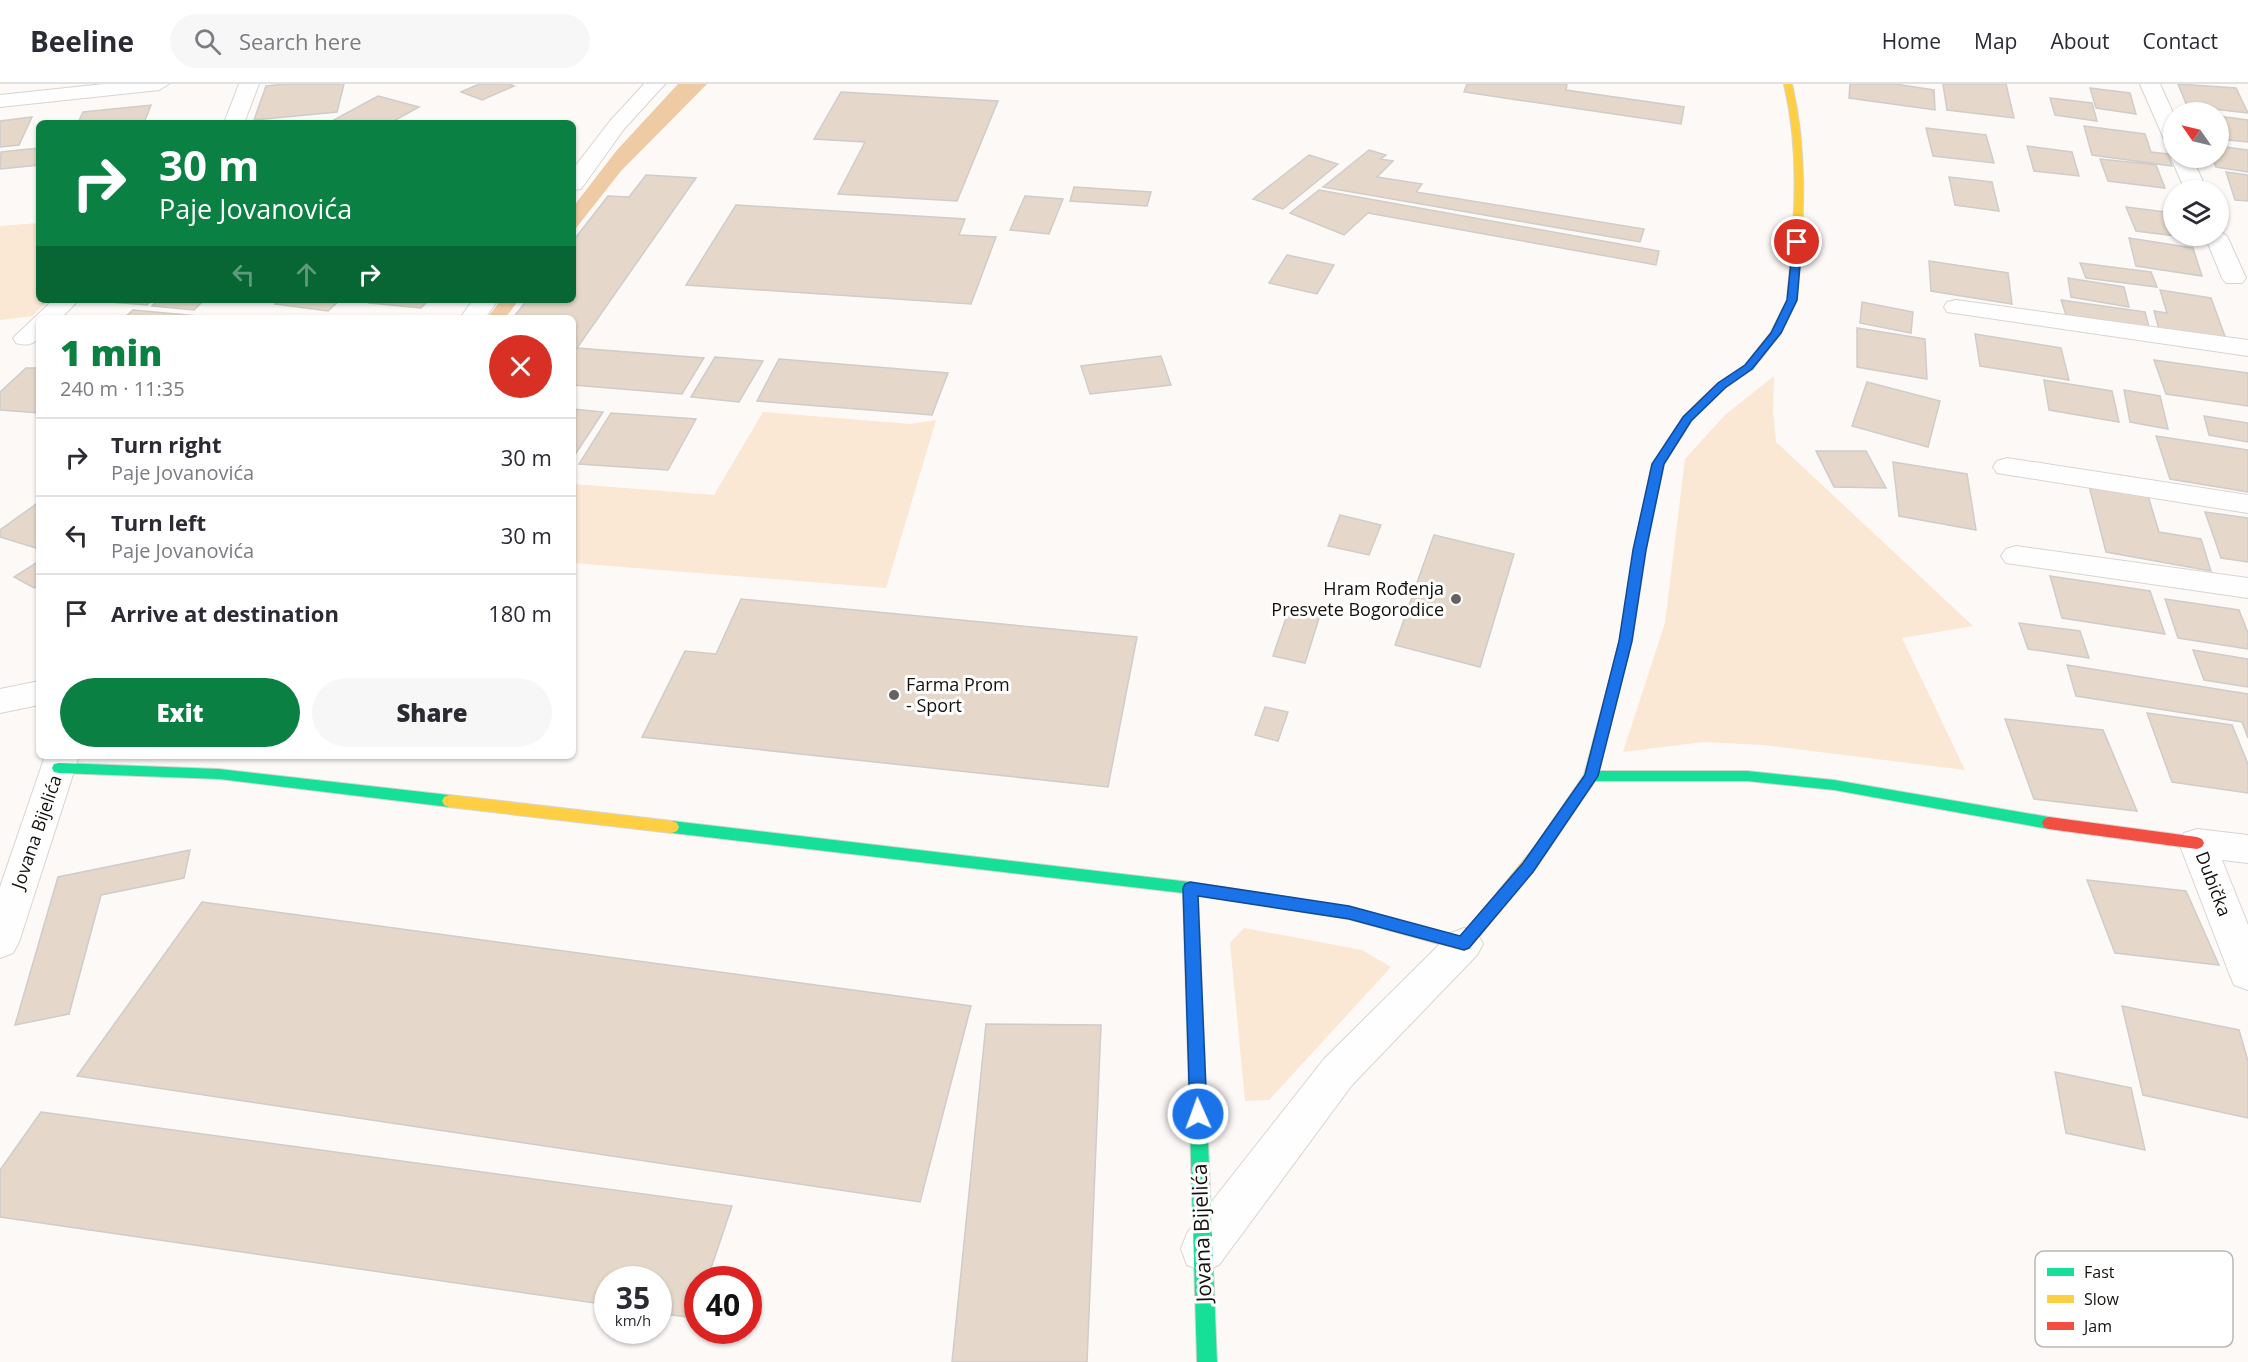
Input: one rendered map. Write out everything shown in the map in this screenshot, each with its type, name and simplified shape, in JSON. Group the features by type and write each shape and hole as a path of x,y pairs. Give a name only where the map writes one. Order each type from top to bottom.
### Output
{"street":[{"path":"0,101 159,84"},
{"path":"235,120 249,84"},
{"path":"576,180 617,125 655,84"},
{"path":"1203,1249 1338,1072 1464,944 1528,868 1591,776 1626,641 1640,550 1658,464 1687,419 1722,386 1749,367 1776,333 1792,300 1801,204 1794,105 1788,84"},
{"path":"2150,84 2163,114"},
{"path":"2220,246 2234,278"},
{"path":"50,315 64,303"},
{"path":"474,315 484,303"},
{"path":"1956,307 2248,348"},
{"path":"2007,467 2248,504"},
{"path":"2016,556 2248,588"},
{"path":"0,701 36,694"},
{"path":"61,762 219,774 1190,888 1349,913 1464,944"},
{"name":"Jovana Bijelića","path":"0,942 61,762"},
{"path":"1591,776 1659,778 1747,776 1823,784 2015,819 2197,843"},
{"name":"Dubička","path":"2248,849 2197,843 2248,973"},
{"name":"Jovana Bijelića","path":"1190,888 1207,1362"}],"shaded area":[{"path":"678,84 707,84 621,171 576,228 576,203 617,150"},
{"path":"36,223 36,303 46,303 32,316 0,320 0,226"},
{"path":"499,303 517,303 507,315 489,315"},
{"path":"1774,376 1773,411 1776,442 1973,626 1902,638 1965,770 1764,745 1703,742 1623,752 1665,623 1685,459 1725,415"},
{"path":"763,412 910,424 936,420 886,588 576,563 576,484 714,495"},
{"path":"1244,928 1362,950 1391,967 1269,1100 1245,1101 1230,943"}],"building":[{"path":"344,84 337,112 254,120 266,86"},
{"path":"479,84 514,86 482,100 461,92"},
{"path":"1467,84 1567,84 1566,90 1684,107 1681,124 1464,92"},
{"path":"1850,84 1895,84 1934,90 1935,110 1849,98"},
{"path":"1943,84 2006,84 2014,118 1947,110"},
{"path":"2178,84 2236,88 2248,113 2229,111 2229,102 2185,102"},
{"path":"2090,88 2130,93 2136,114 2096,108"},
{"path":"841,92 998,101 957,201 838,194 865,142 814,139"},
{"path":"378,96 419,107 395,120 334,120"},
{"path":"2050,98 2092,103 2097,121 2055,115"},
{"path":"151,105 145,120 79,120 83,112"},
{"path":"32,117 19,145 0,147 0,121"},
{"path":"2229,117 2248,120 2248,142 2229,140"},
{"path":"2084,126 2145,134 2151,152 2163,153 2163,165 2092,155"},
{"path":"1926,128 1986,135 1994,163 1933,156"},
{"path":"2027,146 2072,152 2079,176 2034,171"},
{"path":"2229,147 2248,150 2248,172 2222,168 2229,168"},
{"path":"36,148 36,165 0,169 1,152"},
{"path":"1369,150 1386,155 1381,159 1393,161 1377,177 1422,184 1416,192 1644,229 1640,242 1323,187"},
{"path":"1309,155 1338,164 1283,209 1253,199"},
{"path":"2100,159 2156,165 2163,188 2108,181"},
{"path":"2226,172 2248,175 2248,201 2235,200"},
{"path":"646,175 696,178 577,348 704,358 682,394 576,385 576,315 515,315 525,303 576,303 576,237 608,196 629,197"},
{"path":"1949,177 1992,182 1999,211 1955,205"},
{"path":"1074,187 1151,192 1147,206 1070,201"},
{"path":"1319,190 1659,251 1656,265 1368,213 1344,235 1290,213"},
{"path":"1025,196 1063,199 1049,234 1010,230"},
{"path":"736,205 965,219 959,235 996,237 971,304 686,285"},
{"path":"2126,207 2163,212 2163,235 2136,231"},
{"path":"2129,238 2163,243 2163,246 2193,248 2202,276 2136,266"},
{"path":"1287,255 1334,265 1317,294 1269,283"},
{"path":"1929,261 2008,273 2012,304 1931,291"},
{"path":"2080,263 2151,272 2157,287 2086,278"},
{"path":"2068,278 2124,287 2129,307 2071,297"},
{"path":"2160,290 2211,298 2226,339 2159,329 2154,311 2167,313"},
{"path":"2061,300 2145,312 2149,327 2066,315"},
{"path":"1862,302 1913,312 1911,333 1860,323"},
{"path":"123,303 149,303 147,305"},
{"path":"155,303 201,303 194,310 152,306"},
{"path":"276,303 337,303 328,311"},
{"path":"369,303 426,303 421,308"},
{"path":"133,310 187,315 127,315"},
{"path":"1857,328 1925,339 1927,379 1857,367"},
{"path":"1975,334 2061,348 2069,380 1980,366"},
{"path":"1161,356 1171,385 1090,394 1081,366"},
{"path":"715,357 763,361 739,402 691,397"},
{"path":"779,359 948,373 932,415 757,401"},
{"path":"2154,360 2248,373 2248,406 2166,394"},
{"path":"26,368 36,368 36,413 0,410 0,392"},
{"path":"2044,380 2112,391 2119,422 2049,410"},
{"path":"1867,382 1940,401 1928,447 1852,426"},
{"path":"2124,390 2160,396 2168,429 2130,422"},
{"path":"576,409 603,412 576,453"},
{"path":"611,413 696,419 668,470 579,464"},
{"path":"2204,416 2248,423 2248,442 2209,435"},
{"path":"2156,436 2248,450 2248,492 2170,479"},
{"path":"1816,451 1866,451 1886,488 1834,487"},
{"path":"1893,462 1967,474 1976,530 1899,516"},
{"path":"2089,486 2148,496 2159,532 2201,539 2211,571 2106,552"},
{"path":"36,504 36,548 0,537 0,530"},
{"path":"2205,512 2248,518 2248,562 2221,558"},
{"path":"1340,515 1381,525 1369,555 1328,546"},
{"name":"Hram Rođenja Presvete Bogorodice","path":"1434,535 1514,554 1480,667 1395,645"},
{"path":"36,563 36,587 34,588 14,577"},
{"path":"2050,576 2150,591 2165,634 2062,618"},
{"name":"Farma Prom - Sport","path":"741,599 1137,637 1108,787 642,737 685,651 716,654"},
{"path":"2165,599 2239,610 2248,633 2248,649 2178,638"},
{"path":"1289,609 1320,615 1305,663 1273,656"},
{"path":"2019,623 2080,631 2089,658 2028,649"},
{"path":"2193,650 2248,659 2248,687 2204,680"},
{"path":"2067,665 2248,694 2248,738 2242,722 2076,696"},
{"path":"1265,707 1288,712 1278,741 1255,735"},
{"path":"2147,713 2232,725 2248,764 2248,793 2172,782"},
{"path":"2005,719 2103,730 2137,811 2034,799"},
{"path":"190,850 184,878 101,895 69,1014 15,1025 58,877"},
{"path":"2087,880 2186,891 2219,965 2115,953"},
{"path":"202,902 971,1006 920,1202 77,1076"},
{"path":"2122,1006 2239,1030 2248,1061 2248,1118 2143,1095"},
{"path":"986,1024 1101,1025 1087,1362 952,1362"},
{"path":"2055,1072 2131,1088 2145,1150 2066,1133"},
{"path":"41,1112 732,1206 712,1266 684,1266 684,1317 672,1315 672,1266 594,1266 594,1303 0,1217 0,1170"}],"traffic: fast":[{"path":"1541,849 1591,776 1626,641 1640,550 1658,464 1689,417"},
{"path":"59,768 219,774 449,801"},
{"path":"1591,776 1747,776 1834,785 2049,823"},
{"path":"672,827 1190,888 1349,913 1393,925"},
{"path":"1190,888 1207,1362"}],"traffic: slow":[{"path":"1788,84 1798,134 1800,160 1793,288"},
{"path":"449,801 672,827"},
{"path":"1393,925 1464,944 1541,849"}],"traffic: jam":[{"path":"1689,417 1722,385 1749,367 1776,333 1792,300 1793,288"},
{"path":"2049,823 2197,843"}],"place":[{"name":"Hram Rođenja Presvete Bogorodice","path":"1456,599"},
{"name":"Farma Prom - Sport","path":"894,695"}],"route":[{"path":"1198,1114 1190,888 1349,913 1464,944 1528,868 1591,776 1626,641 1640,550 1658,464 1687,419 1722,386 1749,367 1776,333 1792,300 1797,242"}]}
